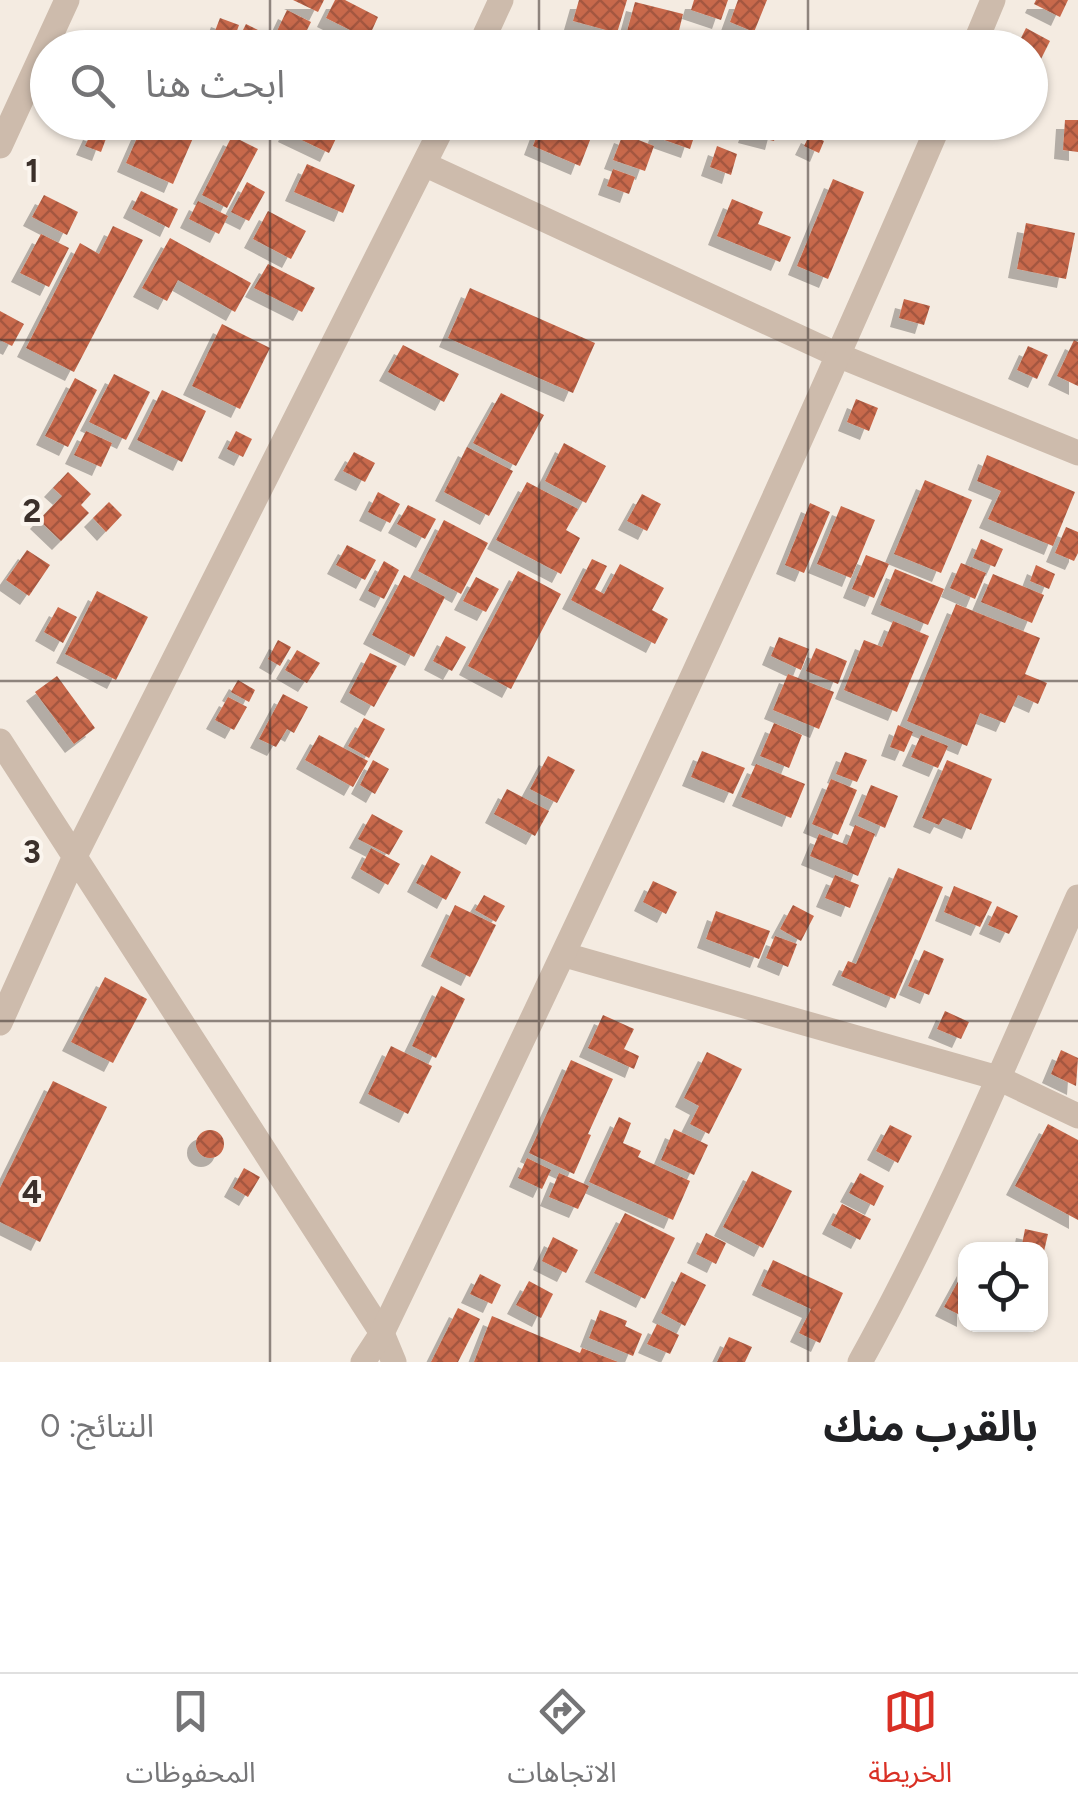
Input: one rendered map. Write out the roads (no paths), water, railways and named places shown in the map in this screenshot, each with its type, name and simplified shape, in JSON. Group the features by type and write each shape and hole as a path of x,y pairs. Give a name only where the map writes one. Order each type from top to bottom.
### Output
{"street":[{"path":"53,30 67,0"},
{"path":"487,30 500,0"},
{"path":"980,30 993,0"},
{"path":"0,146 30,81"},
{"path":"0,1022 75,856 438,140"},
{"path":"363,1362 382,1333 565,955 840,356 932,140"},
{"path":"426,165 840,356 1078,453"},
{"path":"0,742 382,1333 394,1362"},
{"path":"860,1362 888,1312 998,1078 1078,897"},
{"path":"565,955 998,1078 1078,1116"}]}
